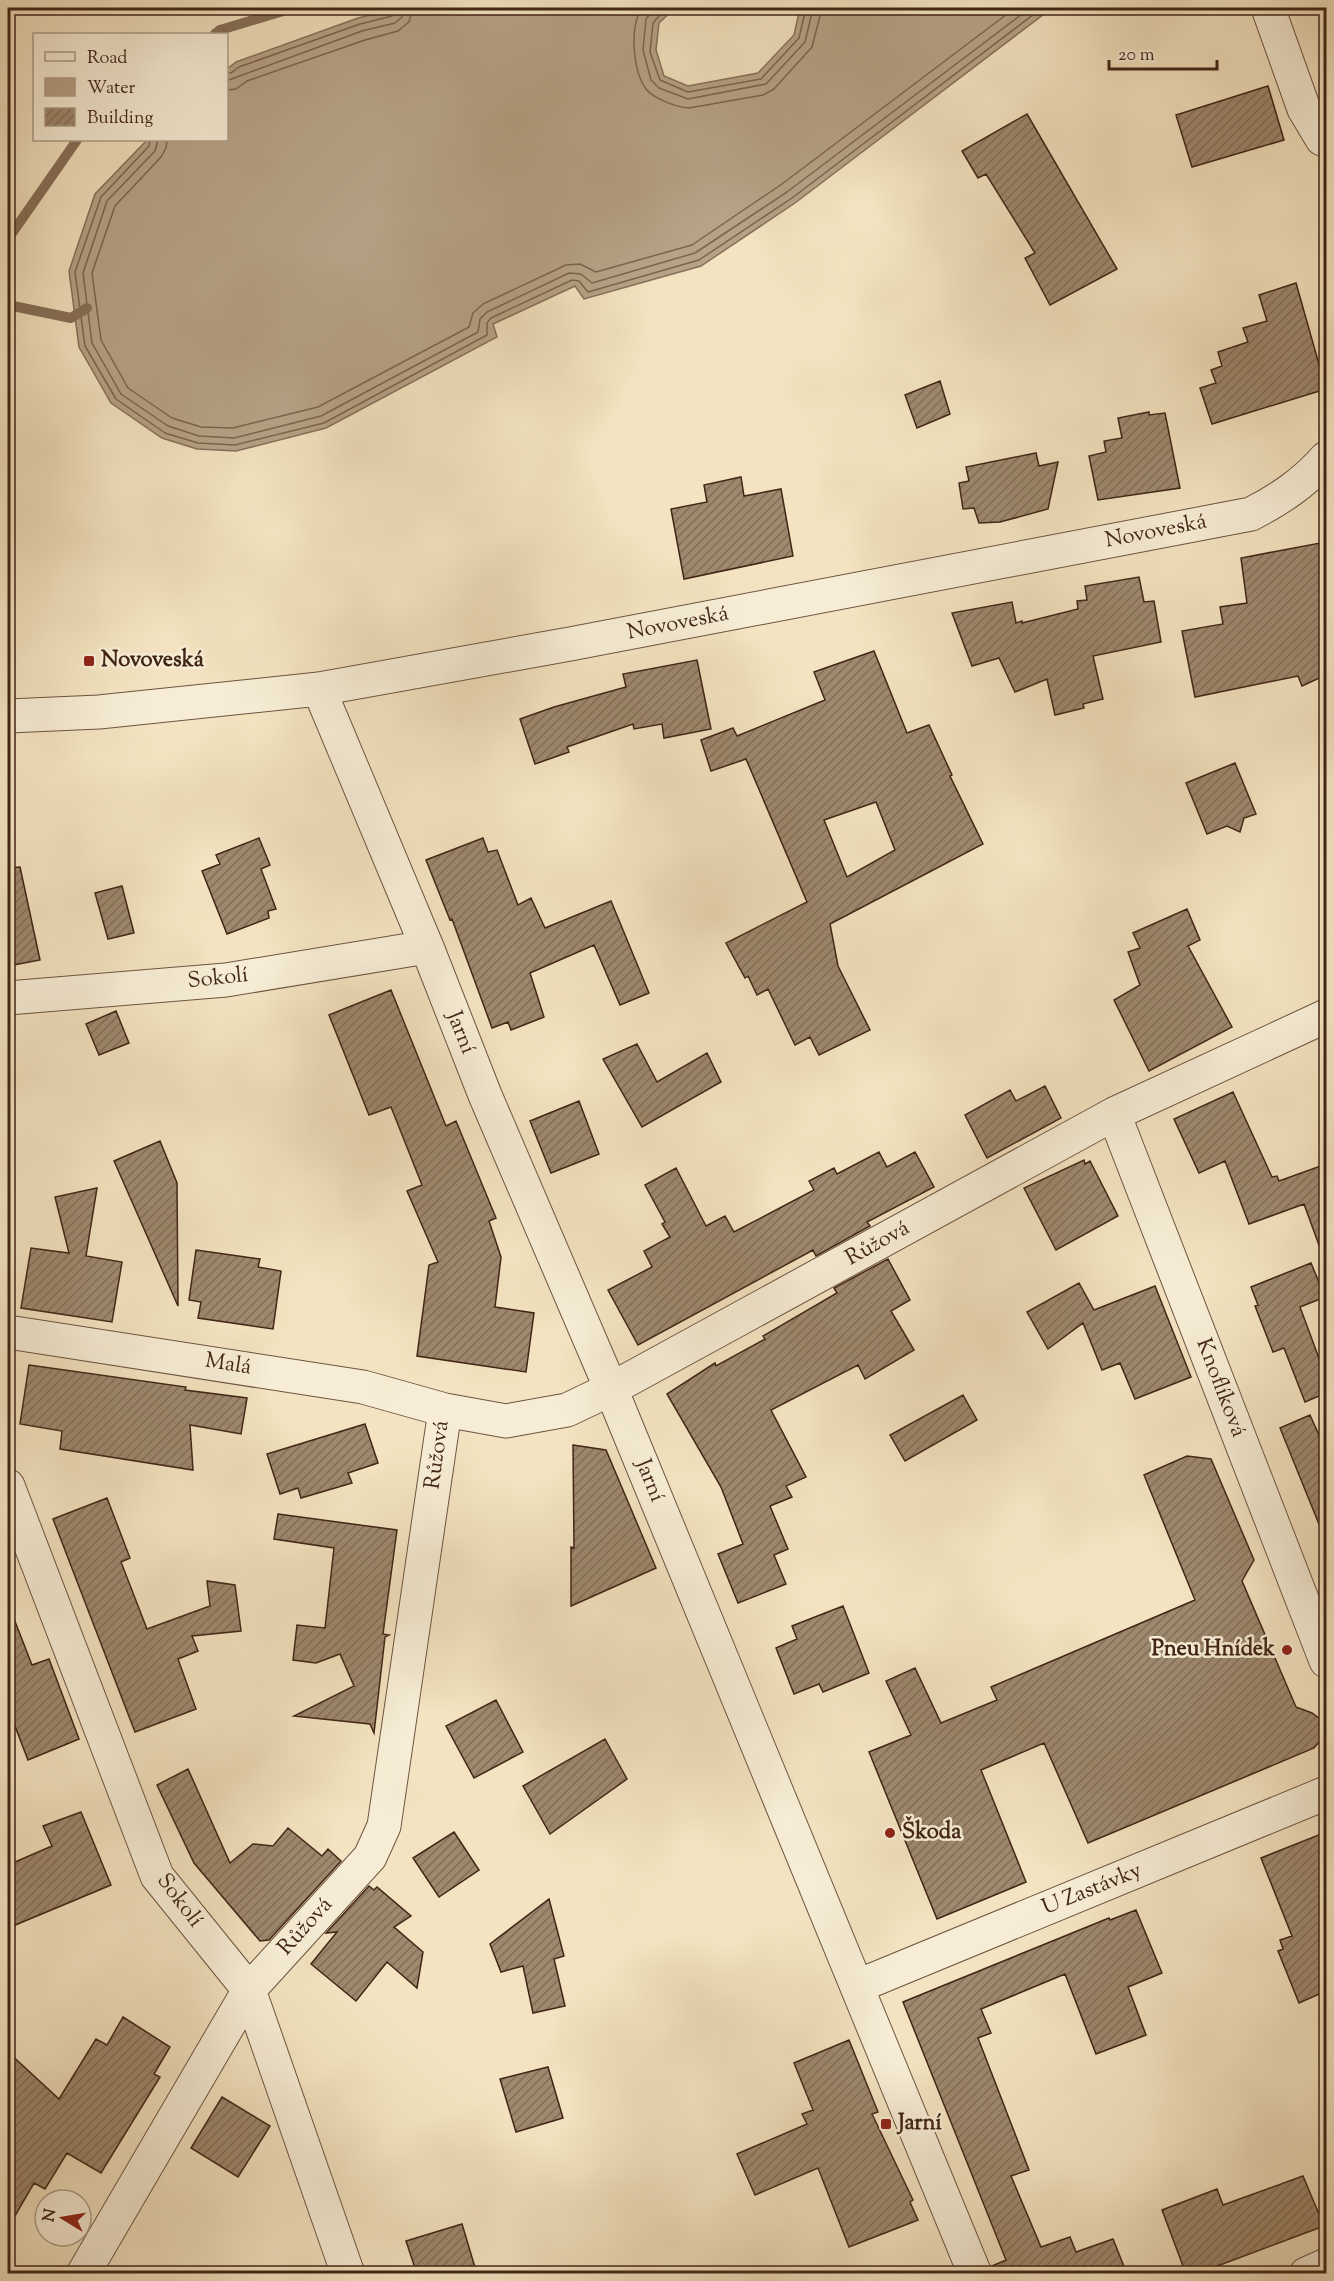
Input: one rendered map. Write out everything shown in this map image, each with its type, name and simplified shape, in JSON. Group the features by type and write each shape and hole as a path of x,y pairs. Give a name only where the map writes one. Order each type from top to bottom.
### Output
{"street":[{"path":"1268,8 1304,109 1322,139 1326,140"},
{"name":"Novoveská","path":"8,716 99,712 319,689 582,642 1251,514 1282,498 1310,476 1326,458"},
{"name":"Jarní","path":"319,689 427,947 485,1095 611,1389 975,2274"},
{"name":"Sokolí","path":"8,998 226,980 427,947"},
{"name":"Růžová","path":"83,2274 249,1990 370,1857 384,1826 445,1410 506,1421 567,1410 611,1389 1114,1114 1326,1016"},
{"name":"Knoflíková","path":"1114,1114 1326,1661"},
{"name":"Malá","path":"8,1332 363,1387 445,1410"},
{"name":"Sokolí","path":"8,1486 157,1875 249,1990 348,2274"},
{"name":"U Zastávky","path":"858,1986 1326,1793"},
{"path":"1306,2274 1326,2265"}],"water":[{"path":"401,8 675,8 659,23 656,50 664,76 688,86 758,73 794,35 800,8 1052,8 795,203 701,266 584,299 575,286 493,324 497,337 326,428 236,451 197,449 162,438 111,403 79,347 69,271 95,194 146,141 228,141 228,68 236,62 358,18"}],"building":[{"path":"1268,86 1284,140 1192,167 1176,115"},
{"path":"1027,114 1117,269 1050,305 1025,258 1035,253 986,174 978,178 962,151"},
{"path":"1296,283 1326,389 1212,424 1200,388 1216,383 1211,370 1222,366 1218,352 1248,342 1243,328 1267,321 1259,295"},
{"path":"940,381 950,414 917,428 905,395"},
{"path":"1149,412 1149,415 1165,413 1180,488 1098,500 1089,456 1106,452 1104,441 1122,438 1118,418"},
{"path":"1036,453 1039,466 1058,462 1048,509 1000,522 979,523 974,508 963,509 959,483 969,481 966,467"},
{"path":"741,477 744,496 781,489 793,556 684,579 671,509 707,502 704,485"},
{"path":"1320,543 1326,571 1326,675 1302,686 1298,676 1195,697 1182,631 1223,624 1220,607 1247,603 1241,558"},
{"path":"1139,577 1144,602 1154,601 1161,642 1093,656 1103,699 1083,704 1084,708 1055,715 1047,679 1015,692 999,658 972,666 952,613 1012,602 1016,623 1022,621 1022,623 1078,609 1077,601 1087,600 1085,586"},
{"path":"874,651 907,733 929,725 952,775 950,776 983,844 830,924 838,966 870,1030 819,1055 810,1037 795,1045 768,989 757,995 748,976 745,978 726,943 807,902 746,759 711,771 701,740 733,728 737,736 825,700 814,672","holes":["876,802 895,850 847,877 824,820"]},
{"path":"697,660 711,729 664,738 662,724 634,729 633,724 567,747 569,752 535,764 520,719 626,687 623,674"},
{"path":"1235,763 1256,814 1244,818 1240,832 1227,826 1207,834 1186,783"},
{"path":"259,838 270,865 261,869 276,909 268,911 269,918 227,934 202,871 220,864 216,855"},
{"path":"483,838 488,852 497,850 518,905 531,898 545,928 611,901 649,993 620,1005 594,945 530,973 544,1017 511,1030 508,1022 492,1028 452,919 450,920 426,860"},
{"path":"20,867 40,960 8,966 8,868"},
{"path":"122,886 134,933 108,939 95,893"},
{"path":"1187,909 1200,940 1188,946 1232,1027 1149,1071 1114,1000 1140,985 1128,952 1140,948 1133,933"},
{"path":"391,990 446,1126 456,1121 496,1218 489,1221 501,1257 495,1307 534,1313 526,1372 417,1356 429,1265 438,1262 407,1191 422,1185 391,1107 369,1115 329,1015"},
{"path":"116,1011 129,1043 99,1055 86,1024"},
{"path":"637,1044 657,1082 707,1053 721,1082 642,1127 603,1059"},
{"path":"1045,1086 1061,1118 987,1158 965,1115 1010,1090 1016,1101"},
{"path":"1233,1092 1272,1177 1277,1176 1279,1181 1326,1164 1326,1255 1323,1256 1304,1204 1249,1224 1225,1161 1199,1173 1174,1119"},
{"path":"579,1101 599,1154 551,1173 530,1121"},
{"path":"160,1141 177,1183 178,1306 114,1161"},
{"path":"879,1152 887,1167 915,1152 934,1187 867,1222 870,1226 816,1256 813,1250 638,1345 608,1290 652,1267 644,1251 670,1237 662,1224 665,1222 645,1185 676,1168 706,1226 725,1216 734,1232 814,1190 809,1181 834,1168 837,1174"},
{"path":"1084,1160 1085,1164 1090,1161 1118,1216 1056,1250 1024,1188"},
{"path":"97,1188 86,1256 122,1262 112,1322 21,1308 31,1248 69,1253 55,1197"},
{"path":"196,1250 260,1259 258,1267 281,1271 273,1329 198,1318 201,1302 189,1300"},
{"path":"888,1259 910,1300 891,1311 914,1350 865,1379 858,1365 771,1410 806,1477 786,1486 792,1497 770,1506 788,1549 774,1555 786,1584 738,1603 718,1554 743,1544 721,1487 667,1394 715,1363 716,1366 765,1339 763,1336 837,1293 834,1288"},
{"path":"1311,1263 1325,1297 1300,1307 1320,1361 1326,1358 1326,1393 1305,1402 1284,1348 1273,1352 1255,1306 1258,1305 1251,1287"},
{"path":"1079,1283 1094,1310 1155,1286 1191,1377 1135,1399 1120,1363 1102,1370 1083,1323 1048,1349 1027,1312"},
{"path":"29,1365 247,1398 241,1434 190,1425 193,1470 60,1449 62,1431 20,1424"},
{"path":"963,1395 977,1420 905,1461 890,1435"},
{"path":"1310,1415 1326,1451 1325,1539 1280,1428"},
{"path":"365,1424 378,1463 348,1473 352,1483 301,1498 298,1488 280,1494 267,1454"},
{"path":"573,1445 606,1450 656,1568 571,1606 571,1547 574,1548"},
{"path":"1187,1456 1211,1459 1254,1560 1242,1581 1296,1707 1320,1719 1323,1730 1321,1740 1314,1748 1088,1843 1044,1743 981,1770 1026,1882 937,1919 869,1752 911,1735 886,1681 915,1668 941,1723 997,1700 991,1687 1195,1600 1144,1475"},
{"path":"107,1498 130,1558 121,1562 147,1629 210,1606 207,1581 235,1585 241,1631 192,1636 198,1651 178,1659 196,1709 135,1732 53,1519"},
{"path":"278,1514 397,1530 383,1634 389,1635 385,1637 374,1733 370,1724 294,1716 354,1686 340,1654 316,1663 293,1660 297,1625 325,1628 334,1548 274,1539"},
{"path":"8,1606 32,1665 49,1659 79,1739 28,1760 8,1708"},
{"path":"843,1606 869,1673 823,1692 819,1684 794,1694 776,1648 797,1639 792,1626"},
{"path":"496,1700 523,1752 474,1778 446,1726"},
{"path":"605,1739 627,1779 550,1834 523,1786"},
{"path":"188,1769 230,1863 253,1844 273,1846 288,1828 322,1856 328,1849 341,1861 269,1940 260,1941 194,1863 157,1785"},
{"path":"81,1812 111,1885 8,1928 8,1865 52,1846 43,1826"},
{"path":"454,1832 479,1870 439,1897 413,1858"},
{"path":"1326,1832 1326,1991 1299,2003 1278,1951 1283,1949 1280,1940 1292,1936 1261,1858"},
{"path":"369,1886 374,1890 377,1887 411,1916 394,1927 423,1952 417,1988 387,1962 356,2001 311,1964 337,1932 326,1933"},
{"path":"549,1899 564,1956 554,1959 565,2006 533,2013 523,1966 501,1972 490,1944"},
{"path":"1136,1910 1162,1973 1128,1987 1146,2035 1096,2054 1065,1974 981,2009 991,2033 978,2038 1029,2170 1011,2176 1041,2247 1070,2237 1076,2252 1113,2239 1127,2274 993,2274 992,2266 1006,2260 903,2002 1109,1918 1110,1920"},
{"path":"123,2017 170,2047 154,2074 160,2077 101,2173 67,2153 46,2188 34,2183 8,2228 8,2052 59,2099 96,2039 107,2045"},
{"path":"849,2040 878,2112 872,2114 913,2200 910,2202 918,2220 849,2247 818,2168 755,2195 737,2154 807,2124 802,2114 813,2110 794,2063"},
{"path":"548,2067 563,2118 516,2132 500,2079"},
{"path":"222,2097 270,2126 238,2177 191,2148"},
{"path":"1303,2176 1324,2226 1196,2274 1186,2274 1162,2210 1217,2189 1223,2205"},
{"path":"462,2224 477,2274 417,2274 406,2241"}],"waterway":[{"path":"216,33 293,8"},
{"path":"8,239 76,141"},
{"path":"8,305 71,318 87,308"}],"place":[{"name":"Novoveská","path":"89,661"},
{"name":"Pneu Hnídek","path":"1287,1650"},
{"name":"Škoda","path":"890,1833"},
{"name":"Jarní","path":"886,2124"}]}
